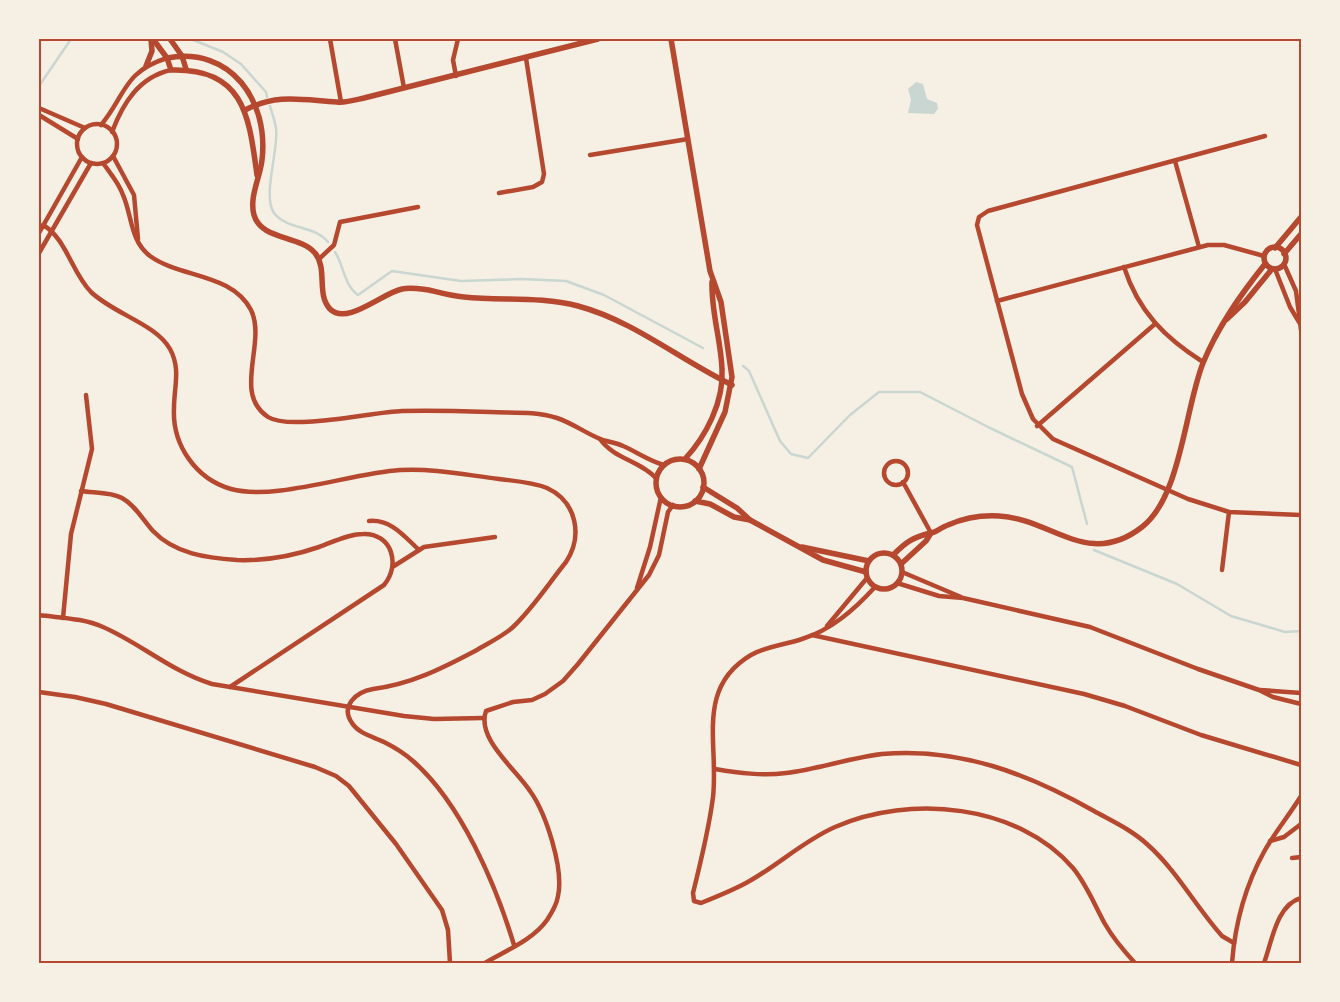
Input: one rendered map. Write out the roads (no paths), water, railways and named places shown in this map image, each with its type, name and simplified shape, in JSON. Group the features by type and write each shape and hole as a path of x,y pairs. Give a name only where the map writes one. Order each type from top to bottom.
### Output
{"street":[{"path":"152,39 167,58 171,70"},
{"path":"146,66 152,52 152,39"},
{"path":"170,39 182,56 186,69"},
{"path":"330,39 341,102"},
{"path":"395,39 404,88"},
{"path":"456,76 453,60 458,39"},
{"path":"245,110 255,105 294,98 341,102 456,76 598,39"},
{"path":"671,39 712,280 711,303 720,355 722,380 718,400 709,423 685,460"},
{"path":"101,125 125,86 146,66 167,58 182,56 204,59 226,69 241,81 255,105 262,148 253,206 258,224 268,231 303,244 319,259 325,301 330,308 341,315 353,312 387,294 412,288 465,298 541,300 564,303 597,312 617,321 732,385"},
{"path":"499,193 534,187 542,182 544,174 526,58"},
{"path":"112,132 134,91 149,77 171,70 186,69 198,71 220,80 233,91 245,110 254,147 258,180"},
{"path":"39,108 85,128 101,125 112,132 117,146 113,156 103,163 91,163 82,157 78,149 78,139 85,128"},
{"path":"39,115 78,139"},
{"path":"1265,136 988,211 979,216 977,228 1026,405 1037,426 1065,445 1197,503 1229,512 1301,515"},
{"path":"590,155 688,139"},
{"path":"113,156 134,196 139,243"},
{"path":"39,233 82,157"},
{"path":"1175,160 1199,247"},
{"path":"39,253 91,163"},
{"path":"103,163 122,192 132,230 139,243 153,258 228,287 239,294 248,305 254,318 257,333 251,377 252,394 259,408 272,419 293,423 364,414 414,411 528,413 563,420 600,439 617,443 664,465"},
{"path":"319,259 334,245 340,222 418,207"},
{"path":"893,555 916,536 931,533 965,519 1001,516 1026,521 1075,541 1092,543 1110,542 1132,534 1144,526 1159,509 1168,490 1203,362 1239,296 1265,264 1264,256 1268,250 1276,248 1301,217"},
{"path":"43,225 52,230 76,274 91,291 114,310 156,333 169,348 177,373 174,409 177,435 193,464 213,481 237,490 262,492 384,471 438,471 541,486 554,492 569,508 574,519 576,531 572,552 512,628 498,638 426,676 401,685 361,692 352,700 348,707 349,717 355,727 406,755 438,789 463,827 484,865 501,904 514,945"},
{"path":"1301,234 1284,254 1284,264 1296,291 1301,330"},
{"path":"997,301 1199,247 1224,245 1264,256"},
{"path":"1276,248 1284,254"},
{"path":"1265,264 1274,269 1290,307 1300,323"},
{"path":"1226,321 1274,269 1284,264"},
{"path":"1124,267 1137,298 1155,324 1179,346 1203,362"},
{"path":"699,469 725,412 732,385 732,366 728,338 721,302 712,280"},
{"path":"1037,426 1155,324"},
{"path":"63,618 71,534 92,449 86,395"},
{"path":"600,439 611,451 649,472 656,479"},
{"path":"695,501 703,487 703,480 699,469 693,463 685,460 676,459 664,465 656,479 656,486 661,497 673,505 684,506 695,501 710,504 734,517 750,520"},
{"path":"889,462 901,462 907,468 908,476 903,482 895,484 887,481 884,469 889,462"},
{"path":"903,482 931,533"},
{"path":"703,487 737,508 750,520 823,560 866,575 874,587 889,589 897,583 902,572 900,564 893,555 880,553 869,561 866,575 827,627"},
{"path":"81,491 112,495 124,499 159,536 173,546 196,554 238,560 269,558 302,552 364,534 375,536 385,543 391,551 394,566 388,581 381,588 230,687"},
{"path":"637,588 652,541 661,497"},
{"path":"485,963 530,936 547,920 558,896 558,877 545,820 531,791 491,743 484,718 486,711 497,706 532,700 563,681 637,588 650,575 656,562 668,510 673,505"},
{"path":"1222,570 1229,512"},
{"path":"369,521 380,521 390,524 419,550"},
{"path":"900,564 926,541 931,533"},
{"path":"394,566 419,550 495,537"},
{"path":"800,546 869,561"},
{"path":"902,572 963,598"},
{"path":"897,583 939,596 963,598 1090,627 1215,676 1259,690 1273,698 1301,704"},
{"path":"874,587 850,613 812,635 758,651 736,665 726,678 715,700 712,715 715,769 711,811 693,893 694,901 700,903 746,883 834,827 868,816 918,808 958,810 995,819 1046,844 1073,868 1087,889 1106,926 1135,963"},
{"path":"39,615 102,626 197,679 230,687 419,718 484,718"},
{"path":"812,635 1084,694 1125,706 1201,735 1301,765"},
{"path":"1259,690 1301,693"},
{"path":"39,692 106,704 336,776 365,805 442,910 448,930 450,963"},
{"path":"715,769 754,774 778,774 859,757 898,753 953,756 1005,768 1051,787 1136,834 1162,859 1222,936 1234,943"},
{"path":"1232,963 1234,943 1248,890 1270,841 1301,796"},
{"path":"1270,841 1284,837 1301,824"},
{"path":"1292,858 1301,857"},
{"path":"1264,963 1283,911 1290,904 1301,898"}],"waterway":[{"path":"39,86 71,39"},
{"path":"191,39 223,52 241,64 266,92 267,97"},
{"path":"270,106 276,128 270,184 271,205 274,213 286,222 315,233 328,242"},
{"path":"335,252 347,281 358,295 392,271 461,281 522,279 566,281 604,295 703,348"},
{"path":"743,366 749,371 780,441 791,454 808,458 850,415 879,392 920,392 1072,467 1087,524"},
{"path":"1094,550 1177,584 1231,616 1285,632 1301,631"}]}
